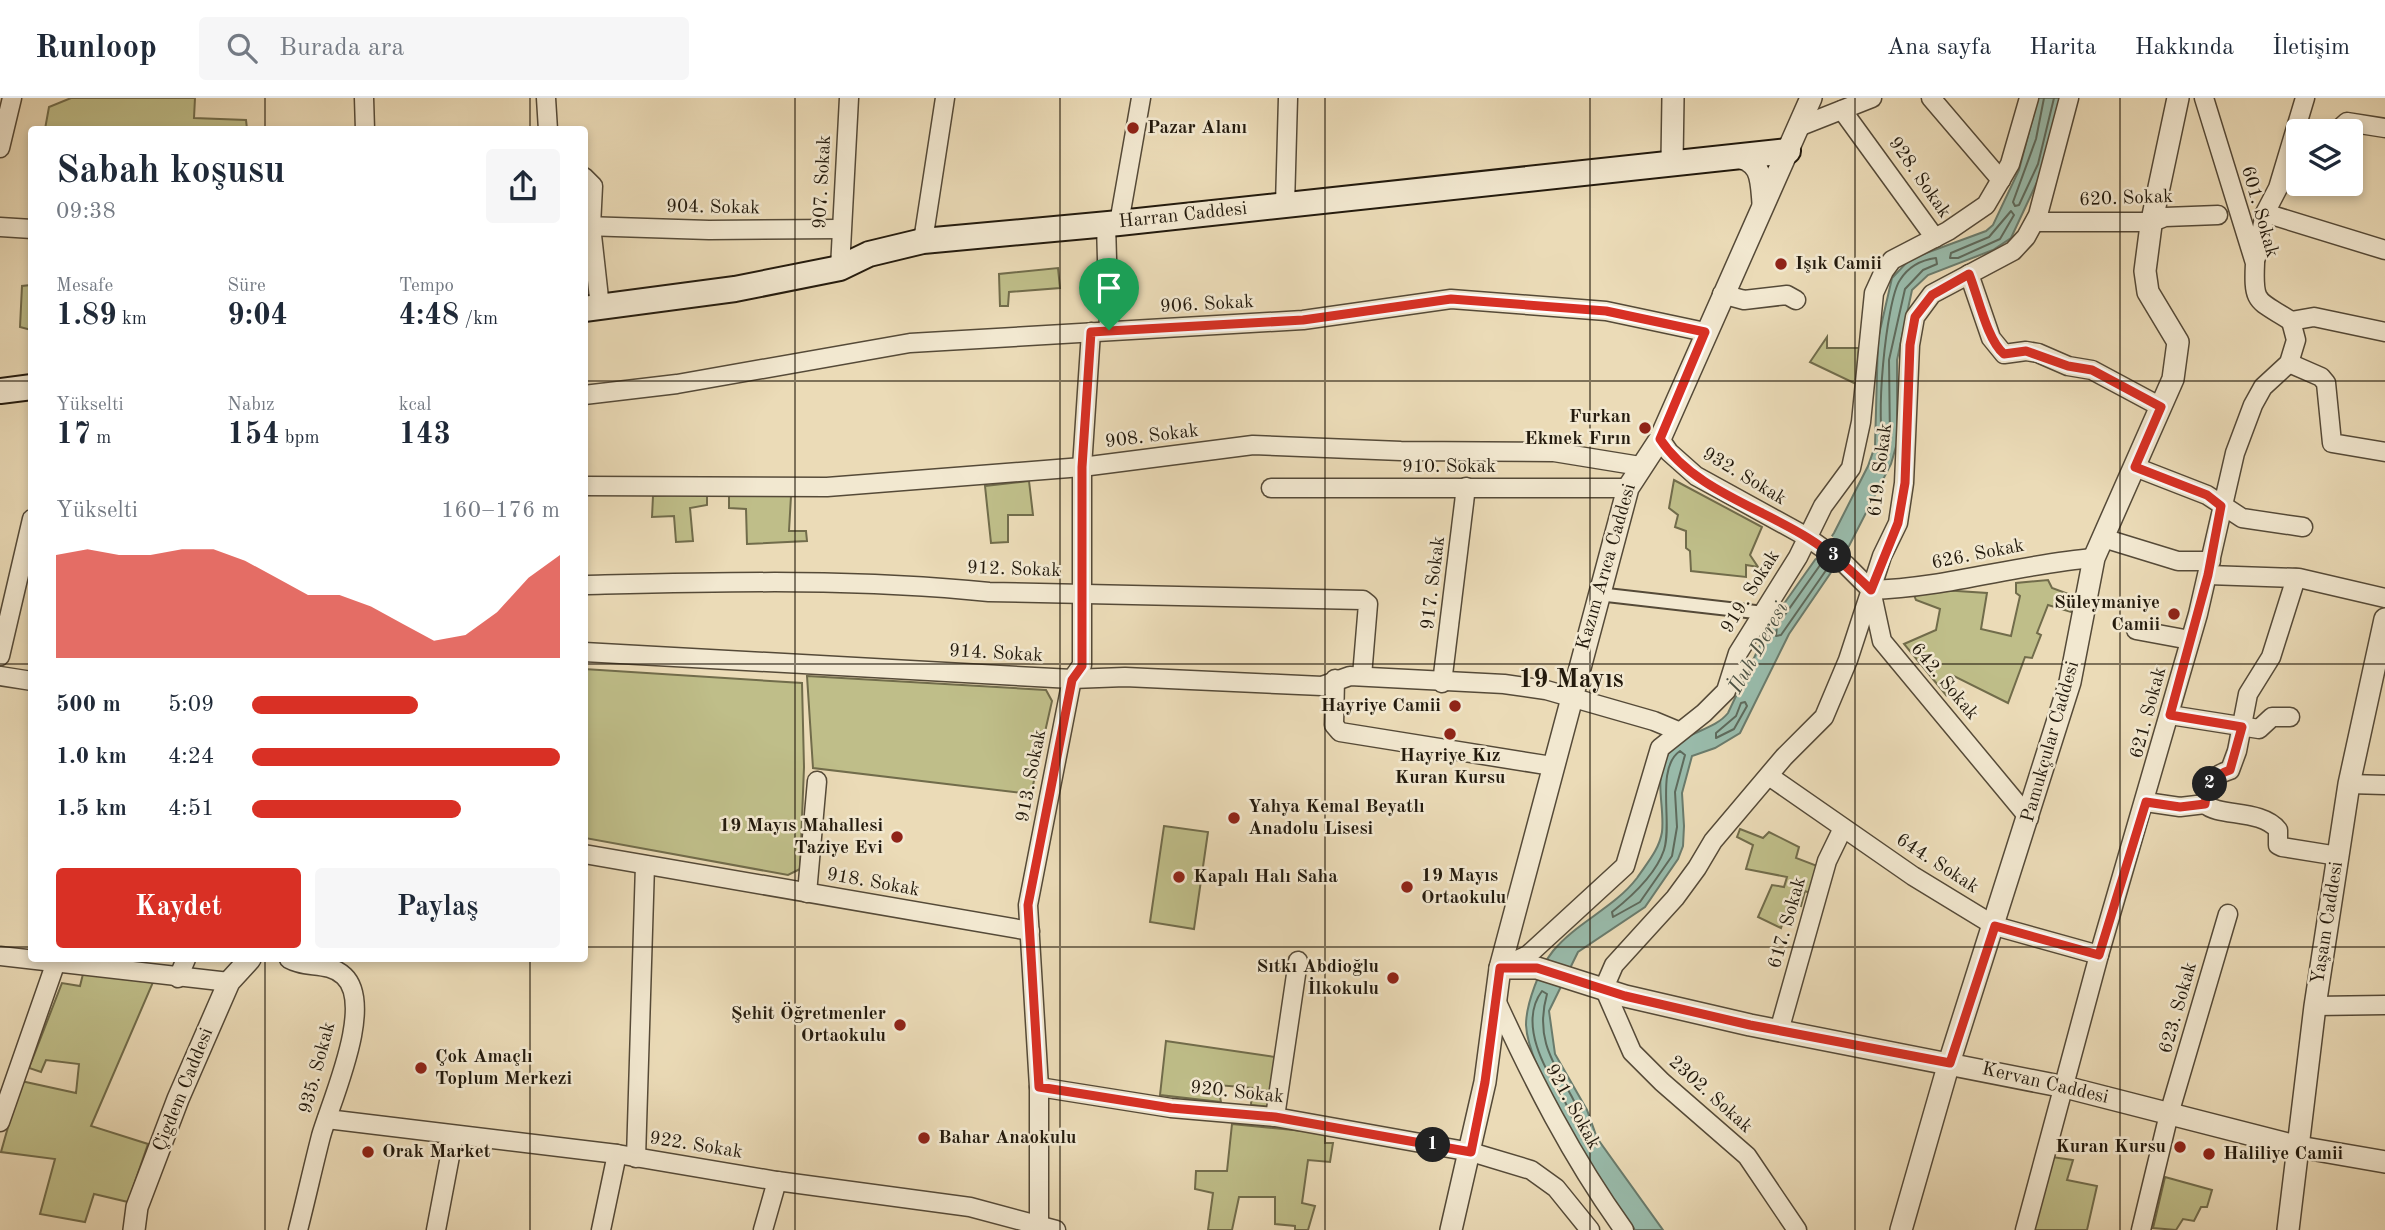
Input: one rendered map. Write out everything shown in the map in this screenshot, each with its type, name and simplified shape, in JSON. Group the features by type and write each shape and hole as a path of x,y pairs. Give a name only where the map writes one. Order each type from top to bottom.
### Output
{"main road":[{"name":"Harran Caddesi","path":"592,308 735,289 840,268 869,254 923,241 1113,224 1672,161 1788,151"},
{"path":"0,391 28,388"}],"street":[{"path":"0,148 12,98"},
{"path":"364,98 365,126"},
{"path":"546,98 548,126"},
{"name":"907. Sokak","path":"840,268 849,98"},
{"path":"923,241 945,98"},
{"name":"913. Sokak","path":"1045,1229 1028,905 1072,680 1082,666 1082,467 1113,224 1141,98"},
{"path":"1284,205 1288,98"},
{"path":"1672,98 1672,161"},
{"name":"Kazım Arıca Caddesi","path":"1451,1230 1485,1082 1500,968 1569,699 1628,488 1660,439 1722,294 1801,126 1811,98"},
{"path":"1801,126 1872,98"},
{"path":"1931,98 1979,158 2001,180"},
{"name":"919. Sokak","path":"1500,968 1528,955 1625,866 1660,748 1704,713 1726,691 1738,653 1811,540 1823,506 1851,468 1858,446 1874,293 1892,260 1935,238 1986,205 2001,180 2021,134 2029,98"},
{"name":"619. Sokak","path":"1604,988 1614,965 1675,898 1698,869 1713,841 1824,717 1848,660 1871,590 1898,523 1905,483 1910,345 1915,317 1932,295 2013,251 2036,222 2069,98"},
{"name":"Pamukçular Caddesi","path":"1901,1230 1950,1063 2070,682 2098,548 2173,379 2179,350 2175,334 2155,304 2146,284 2152,222 2178,98"},
{"name":"601. Sokak","path":"2204,98 2215,142 2238,200 2255,263 2257,300 2291,321"},
{"path":"2301,119 2305,98"},
{"name":"928. Sokak","path":"1842,110 1935,238"},
{"path":"2363,125 2385,128"},
{"path":"1734,156 1754,162 1759,169 1763,206"},
{"path":"2255,263 2265,213 2286,171"},
{"path":"588,181 593,186 588,226 592,308"},
{"path":"2265,213 2385,250"},
{"name":"620. Sokak","path":"2036,222 2152,222 2165,217 2218,215"},
{"name":"904. Sokak","path":"588,226 709,230 840,229"},
{"path":"0,227 28,229"},
{"path":"1969,274 1991,338 2004,354 2026,351 2068,366 2092,370 2161,407"},
{"path":"1722,294 1744,300 1787,295 1796,299"},
{"name":"906. Sokak","path":"588,395 677,384 910,343 1007,340 1100,331 1303,320 1451,299 1606,311 1705,332"},
{"path":"2385,332 2314,317 2291,321 2296,340 2289,363 2321,377 2326,383 2332,443 2385,452"},
{"name":"621. Sokak","path":"2025,1230 2099,955 2170,715 2209,568 2235,453 2253,405 2263,387 2289,363"},
{"name":"932. Sokak","path":"1660,439 1669,452 1696,476 1811,540 1846,565 1871,590"},
{"name":"908. Sokak","path":"588,486 827,487 1082,467 1253,445 1401,451 1553,452 1640,466"},
{"path":"2135,467 2207,495 2242,518 2303,527"},
{"name":"917. Sokak","path":"1442,683 1466,487"},
{"name":"910. Sokak","path":"1271,488 1628,488"},
{"path":"0,656 28,536"},
{"path":"2098,548 2209,568 2296,578 2385,598"},
{"name":"626. Sokak","path":"1871,590 1911,589 2059,561 2098,548"},
{"path":"2205,804 2211,781 2217,775 2230,770 2234,763 2248,694 2271,657 2296,578"},
{"name":"912. Sokak","path":"588,585 751,582 1083,594 1363,600 1368,604 1368,620 1362,676"},
{"name":"642. Sokak","path":"1871,590 1882,641 2029,818"},
{"path":"1598,594 1764,613"},
{"name":"Yaşam Caddesi","path":"2288,1230 2315,1006 2349,784 2385,619"},
{"path":"2136,630 2190,640"},
{"name":"914. Sokak","path":"588,652 1072,680 1125,677 1322,686 1335,679 1362,676 1442,683 1504,684 1546,690 1569,699 1654,721 1678,731"},
{"path":"0,676 28,680"},
{"path":"1335,679 1334,725 1340,732 1552,766"},
{"path":"2170,715 2262,729 2272,717 2290,717"},
{"name":"644. Sokak","path":"1769,776 1843,828 1995,926 2099,955"},
{"path":"807,893 817,781"},
{"path":"2349,784 2385,785"},
{"path":"2146,802 2180,807 2205,804 2215,810 2239,811 2273,825 2278,830 2278,845 2282,847 2338,856"},
{"name":"617. Sokak","path":"1779,1031 1827,861 1843,828"},
{"name":"918. Sokak","path":"588,854 1030,931"},
{"path":"636,1158 645,864"},
{"name":"623. Sokak","path":"2141,1230 2169,1114 2228,914"},
{"path":"0,956 28,958"},
{"path":"1275,1117 1298,961"},
{"path":"0,1122 56,962"},
{"path":"63,962 178,978 229,982"},
{"path":"178,978 185,962"},
{"name":"Çigdem Caddesi","path":"134,1230 137,1207 177,1099 229,982 247,962"},
{"name":"935. Sokak","path":"294,962 323,965 345,976 355,995 353,1027 346,1062 327,1119 298,1230"},
{"name":"Kervan Caddesi","path":"1500,968 1537,968 1604,988 1779,1031 2065,1087 2299,1147 2385,1163"},
{"name":"2302. Sokak","path":"1604,988 1632,1052 1747,1156 1797,1230"},
{"name":"921. Sokak","path":"1495,998 1528,1073 1596,1191 1624,1230"},
{"path":"2315,1006 2385,1005"},
{"name":"920. Sokak","path":"1039,1087 1171,1108 1275,1117 1471,1152 1531,1170 1556,1188 1590,1230"},
{"name":"922. Sokak","path":"327,1119 617,1154 778,1181 970,1207 1045,1229"},
{"path":"436,1230 454,1135"},
{"path":"601,1230 617,1154"},
{"path":"763,1230 778,1181"}],"shaded area":[{"path":"71,98 195,98 194,118 246,120 247,126 46,126 49,107"},
{"path":"1058,268 1060,288 1009,292 1008,306 1000,306 999,274"},
{"path":"28,285 28,329 20,327 22,286"},
{"path":"1827,337 1827,348 1859,348 1856,384 1810,362"},
{"path":"1674,480 1762,527 1750,555 1758,567 1746,565 1746,577 1691,571 1690,551 1686,548 1686,531 1675,527 1678,515 1669,508"},
{"path":"1029,481 1033,515 1008,515 1008,542 991,543 985,486"},
{"path":"707,493 707,505 690,508 693,541 676,542 674,516 652,517 653,496"},
{"path":"729,495 791,496 789,531 806,531 807,541 747,544 746,509 729,508"},
{"path":"2048,580 2052,588 2071,595 2071,612 2048,605 2037,633 2041,635 2032,658 2025,657 2008,703 1954,676 1946,695 1904,644 1936,630 1940,609 1916,600 1914,595 1942,590 1987,593 1981,629 2011,636 2020,596 2016,593 2016,583"},
{"path":"588,669 802,683 804,767 800,869 788,875 588,839"},
{"path":"807,676 1046,690 1052,701 1031,794 813,768"},
{"name":"Kapalı Halı Saha","path":"1164,826 1208,832 1194,929 1150,922"},
{"path":"1740,829 1763,838 1769,832 1799,847 1796,858 1820,867 1812,894 1805,891 1801,906 1789,903 1781,928 1758,917 1772,885 1784,887 1787,877 1746,869 1753,845 1737,837"},
{"path":"83,974 154,980 91,1126 148,1144 128,1202 94,1194 85,1222 40,1214 55,1159 1,1152 21,1081 76,1093 79,1064 46,1060 41,1072 29,1068 62,983 80,986"},
{"path":"1166,1041 1275,1057 1273,1107 1251,1105 1252,1088 1218,1085 1221,1102 1160,1095"},
{"path":"1232,1124 1325,1133 1325,1143 1333,1143 1330,1162 1308,1160 1302,1203 1315,1206 1308,1230 1295,1230 1295,1226 1275,1224 1275,1197 1239,1197 1232,1230 1208,1230 1213,1193 1195,1189 1196,1171 1227,1171"},
{"path":"2052,1157 2073,1160 2067,1180 2097,1186 2087,1230 2033,1230"},
{"path":"2165,1177 2212,1190 2207,1207 2201,1207 2194,1221 2183,1219 2176,1230 2153,1228"}],"water":[{"name":"İluh Deresi","path":"2038,98 2061,98 2044,167 2011,238 1993,250 1928,275 1912,290 1897,360 1897,443 1891,464 1849,546 1789,634 1740,733 1715,748 1692,756 1682,793 1683,846 1678,859 1645,907 1578,952 1549,1011 1555,1054 1587,1110 1597,1138 1663,1230 1635,1230 1570,1130 1540,1072 1530,1046 1526,1025 1535,986 1553,951 1628,889 1652,856 1662,832 1660,783 1668,754 1680,741 1714,724 1728,713 1771,622 1834,533 1868,466 1875,446 1878,339 1892,278 1910,259 1986,231 1993,225 2019,170"}],"pier":[{"path":"1829,534 1850,551 1837,573 1814,557"}],"place":[{"name":"Pazar Alanı","path":"1133,128"},
{"name":"Işık Camii","path":"1781,264"},
{"name":"Furkan Ekmek Fırın","path":"1645,428"},
{"name":"Süleymaniye Camii","path":"2174,614"},
{"name":"Hayriye Camii","path":"1455,706"},
{"name":"Hayriye Kız Kuran Kursu","path":"1450,734"},
{"name":"Yahya Kemal Beyatlı Anadolu Lisesi","path":"1234,818"},
{"name":"19 Mayıs Mahallesi Taziye Evi","path":"897,837"},
{"name":"Kapalı Halı Saha","path":"1179,877"},
{"name":"19 Mayıs Ortaokulu","path":"1407,887"},
{"name":"Sıtkı Abdioğlu İlkokulu","path":"1393,978"},
{"name":"Şehit Öğretmenler Ortaokulu","path":"900,1025"},
{"name":"Çok Amaçlı Toplum Merkezi","path":"421,1068"},
{"name":"Bahar Anaokulu","path":"924,1138"},
{"name":"Kuran Kursu","path":"2180,1147"},
{"name":"Orak Market","path":"368,1152"},
{"name":"Haliliye Camii","path":"2209,1154"}],"district":[{"name":"19 Mayıs","path":"1571,680"}],"route":[{"path":"1969,274 1984,311 1991,338 1999,350 2004,354 2026,351 2038,353 2068,366 2092,370 2161,407 2135,467 2207,495 2221,506 2208,575 2170,715 2242,727 2234,763 2230,770 2217,775 2211,781 2205,804 2180,807 2146,802 2099,955 1995,926 1950,1063 1750,1025 1625,996 1582,980 1537,968 1500,968 1485,1082 1471,1152 1275,1117 1171,1108 1039,1087 1028,905 1072,680 1082,666 1082,467 1091,332 1109,330 1303,320 1391,305 1451,299 1606,311 1705,332 1660,439 1669,452 1696,476 1807,537 1846,565 1871,590 1882,556 1898,523 1905,483 1910,345 1915,317 1922,304 1932,295 1969,274"}]}
